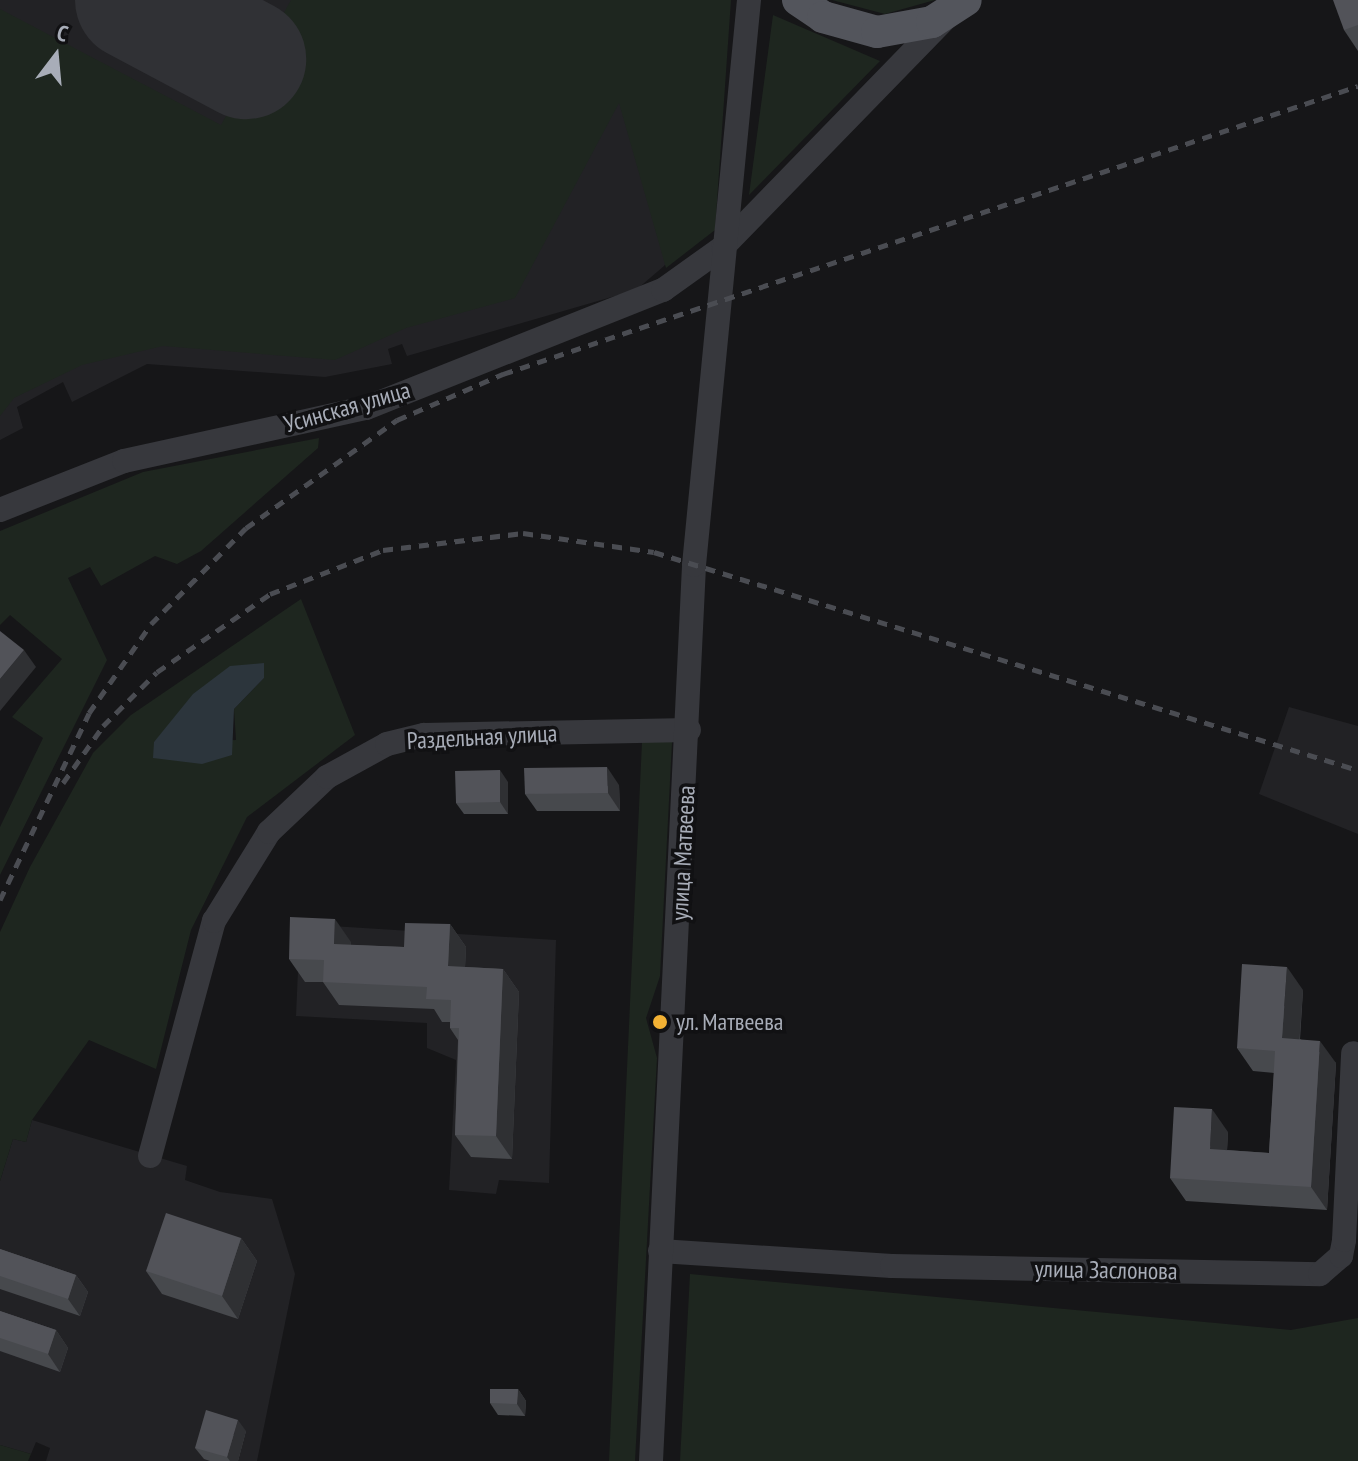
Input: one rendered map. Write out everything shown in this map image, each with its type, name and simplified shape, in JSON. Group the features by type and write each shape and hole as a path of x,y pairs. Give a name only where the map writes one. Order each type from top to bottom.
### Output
{"main road":[{"path":"798,0 823,17 877,32 905,30 960,5"}],"street":[{"name":"улица Матвеева","path":"651,1461 689,730 694,565 749,0"},
{"name":"Усинская улица","path":"0,510 124,461 366,408 591,324 663,290 723,247 960,5"},
{"name":"Раздельная улица","path":"150,1156 214,921 269,832 327,777 387,744 424,735 689,730"},
{"name":"улица Заслонова","path":"660,1251 892,1266 1320,1274 1341,1256 1344,1240 1353,1053"}],"shaded area":[{"path":"0,0 674,0 692,224 664,266 636,290 407,356 402,344 388,349 392,364 325,377 147,364 72,402 63,382 17,407 23,428 0,440"},
{"path":"291,0 731,0 715,230 666,268 619,103 515,298 406,328 335,360 163,346 82,365 14,398 0,416 0,9 221,125"},
{"path":"832,0 935,0 885,14"},
{"path":"773,15 880,61 749,195"},
{"path":"319,438 318,448 201,551 177,564 155,556 101,586 90,567 68,578 107,660 0,875 0,827 43,738 12,717 62,659 10,615 0,625 0,531 143,472"},
{"path":"301,599 355,735 247,817 191,930 156,1069 89,1040 32,1120 26,1142 13,1139 0,1181 0,932 30,867 93,753 131,715","holes":["264,663 264,678 234,709 236,740 154,742"]},
{"path":"264,663 264,678 234,709 232,755 202,764 153,758 154,742 193,694 230,666"},
{"path":"1289,707 1358,726 1358,834 1259,794"},
{"path":"642,742 672,742 660,976 646,1018 657,1058 635,1461 609,1461"},
{"path":"300,924 556,940 549,1183 499,1180 496,1194 449,1190 456,1060 427,1048 427,1023 296,1016"},
{"path":"32,1120 187,1166 185,1180 220,1192 272,1199 295,1274 257,1461 46,1461 50,1448 36,1442 31,1454 0,1445 0,1181 13,1139 26,1142"},
{"path":"690,1274 1291,1330 1358,1318 1358,1461 680,1461"},
{"path":"0,1445 31,1454 28,1461 0,1461"}],"building":[{"path":"1333,0 1358,0 1358,25 1344,30"},
{"path":"0,631 24,650 0,679"},
{"path":"607,767 608,793 525,794 524,768"},
{"path":"500,770 500,802 456,803 455,771"},
{"path":"290,917 335,919 334,944 404,947 405,923 450,924 448,966 503,969 496,1136 455,1135 459,1028 450,1028 451,1000 426,999 427,987 323,982 324,960 289,959"},
{"path":"1242,964 1287,967 1282,1038 1320,1041 1311,1187 1170,1178 1174,1107 1212,1109 1210,1149 1269,1153 1275,1051 1237,1048"},
{"path":"166,1213 241,1238 222,1296 146,1271"},
{"path":"0,1249 76,1275 68,1299 0,1276"},
{"path":"0,1311 56,1330 48,1354 0,1338"},
{"path":"490,1389 518,1389 517,1404 490,1403"},
{"path":"206,1410 238,1420 227,1457 195,1448"}],"runway":[{"path":"135,0 246,59"}],"railway":[{"path":"0,900 89,713 151,624 246,528 397,420 503,374 1358,86"},
{"path":"63,783 103,726 157,672 270,594 383,550 523,533 654,552 1358,770"}],"place":[{"name":"ул. Матвеева","path":"660,1022"}]}
